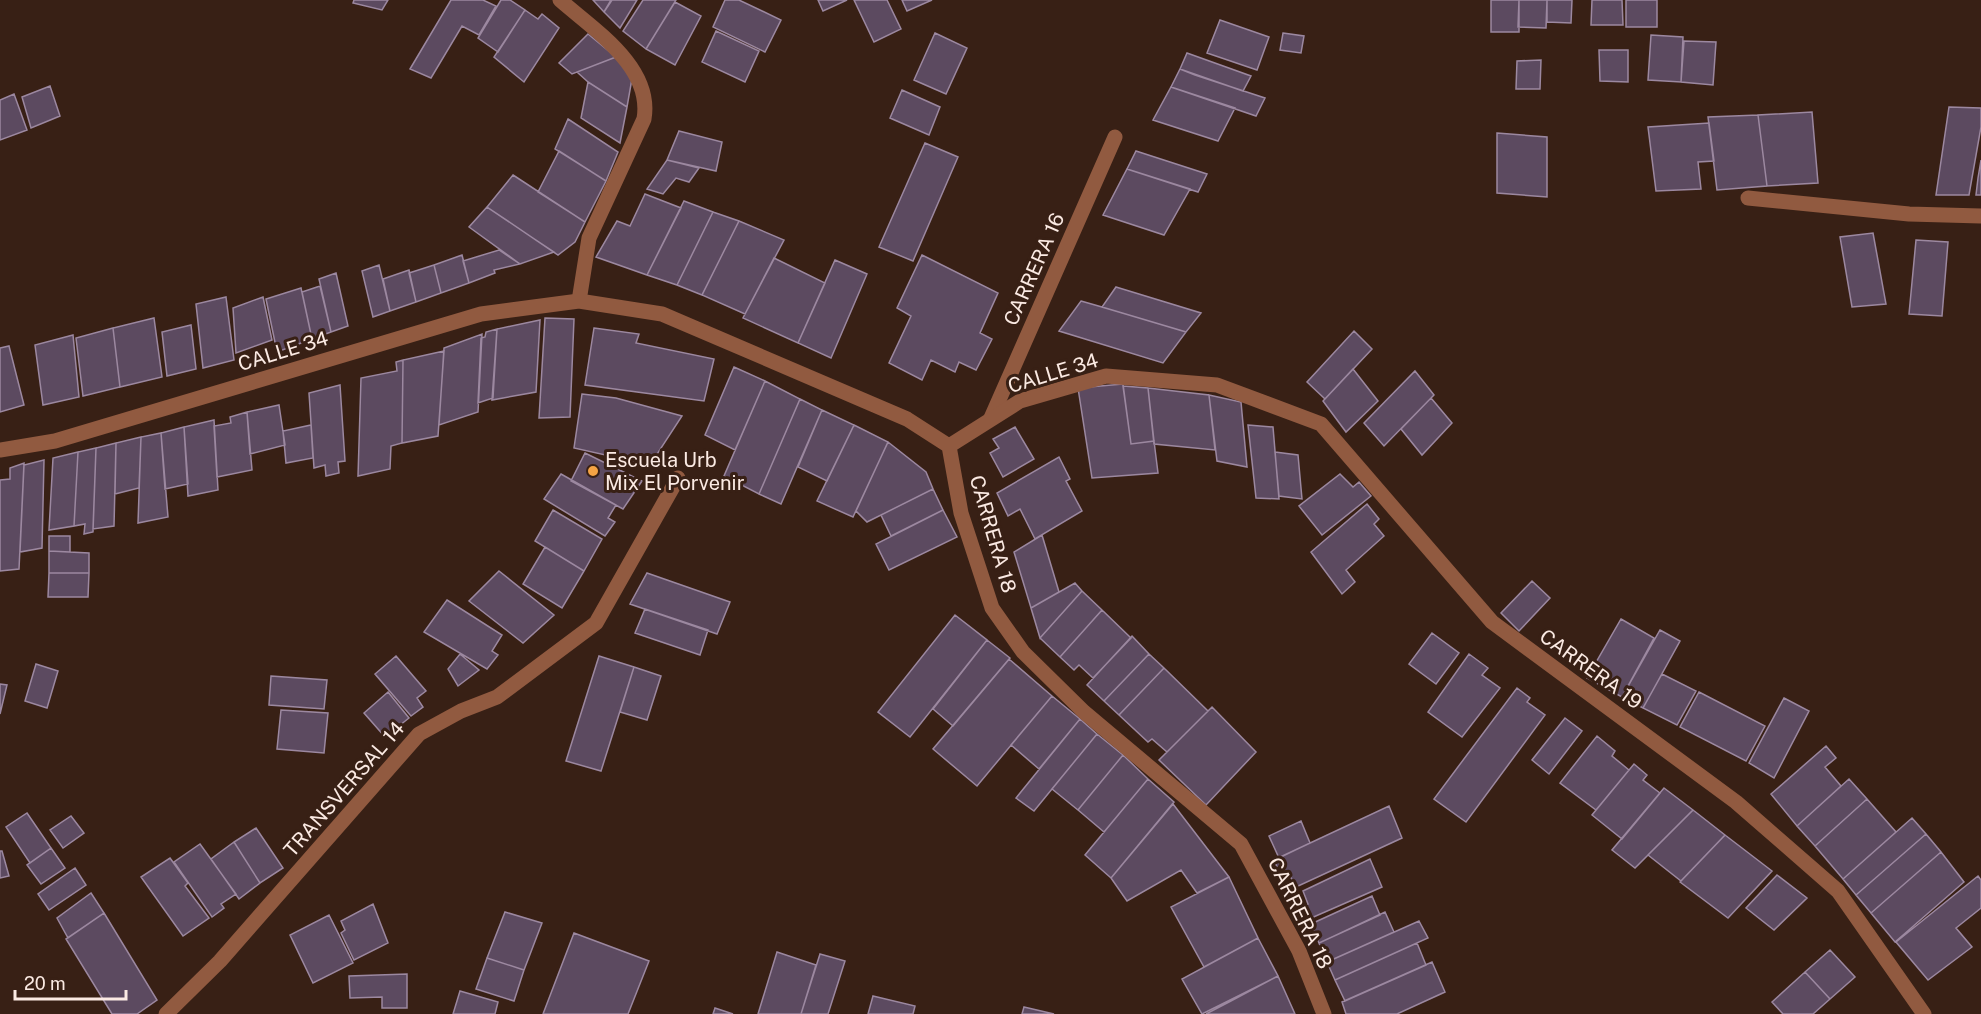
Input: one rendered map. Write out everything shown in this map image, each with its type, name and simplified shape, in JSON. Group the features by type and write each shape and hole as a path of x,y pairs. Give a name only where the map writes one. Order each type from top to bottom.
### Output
{"street":[{"path":"560,0 625,58 639,82 647,104 644,119 589,238 579,300 662,314 907,419 949,446"},
{"name":"CARRERA 16","path":"991,418 1115,136"},
{"path":"1748,198 1909,214 1981,216"},
{"name":"CALLE 34","path":"0,450 55,441 481,314 579,300"},
{"name":"CALLE 34","path":"949,446 1020,401 1106,376 1217,385"},
{"name":"CARRERA 19","path":"1217,385 1322,424 1492,622 1736,802 1838,891 1924,1014"},
{"name":"CARRERA 18","path":"949,446 961,513 993,608 1023,652 1084,712 1241,844 1299,951 1324,1014"},
{"name":"TRANSVERSAL 14","path":"166,1014 220,961 419,734 461,711 497,697 596,623 678,478"}],"building":[{"path":"354,0 388,0 382,10 353,3"},
{"path":"451,0 483,0 496,6 479,35 462,26 431,78 410,69"},
{"path":"501,0 510,0 525,10 498,52 478,38"},
{"path":"593,0 611,0 604,12"},
{"path":"612,0 637,0 620,28 604,12"},
{"path":"643,0 676,0 646,49 623,31"},
{"path":"725,0 739,0 781,20 765,52 713,27"},
{"path":"818,0 847,0 823,11"},
{"path":"854,0 887,0 901,29 874,42"},
{"path":"902,0 932,0 907,11"},
{"path":"1491,0 1519,0 1519,32 1491,32"},
{"path":"1519,0 1547,0 1546,28 1518,27"},
{"path":"1547,0 1572,0 1571,23 1547,22"},
{"path":"1592,0 1622,0 1623,25 1591,25"},
{"path":"1626,0 1657,0 1657,27 1626,27"},
{"path":"675,2 701,16 675,65 646,49"},
{"path":"525,10 538,19 542,14 559,28 524,82 494,57"},
{"path":"1220,20 1269,37 1257,70 1207,53"},
{"path":"716,31 759,51 745,82 702,62"},
{"path":"935,33 967,48 946,94 914,80"},
{"path":"1283,33 1304,36 1301,53 1280,50"},
{"path":"588,34 616,57 572,74 559,63"},
{"path":"1651,35 1683,37 1681,82 1648,80"},
{"path":"1684,41 1716,42 1713,85 1681,82"},
{"path":"1599,50 1628,50 1628,82 1600,81"},
{"path":"1187,53 1251,76 1243,91 1180,69"},
{"path":"616,57 633,73 627,107 588,82 577,72"},
{"path":"1541,60 1540,89 1516,89 1517,61"},
{"path":"1180,69 1265,98 1256,116 1171,87"},
{"path":"588,82 627,107 620,143 581,118"},
{"path":"50,86 60,116 31,128 22,97"},
{"path":"1171,87 1235,108 1218,141 1153,120"},
{"path":"902,90 940,107 929,135 890,118"},
{"path":"14,94 27,130 0,140 0,100"},
{"path":"1949,107 1981,108 1981,127 1969,195 1936,195"},
{"path":"1812,112 1818,183 1767,186 1758,115"},
{"path":"1758,115 1767,186 1717,190 1708,117"},
{"path":"568,119 618,152 606,181 555,149"},
{"path":"1709,123 1714,161 1698,162 1701,189 1656,191 1648,127"},
{"path":"679,131 722,142 716,171 667,160"},
{"path":"1497,133 1547,137 1547,197 1497,193"},
{"path":"925,143 958,157 913,261 879,247"},
{"path":"559,151 606,181 585,222 538,192"},
{"path":"1136,151 1207,174 1198,192 1127,169"},
{"path":"667,160 699,168 689,182 676,178 663,194 647,189"},
{"path":"1981,160 1981,195 1976,195 1978,178"},
{"path":"1127,169 1190,189 1164,235 1103,215"},
{"path":"513,175 585,222 575,242 558,255 487,207"},
{"path":"645,194 681,208 647,275 596,257 617,221 630,226"},
{"path":"684,201 713,212 677,285 647,275"},
{"path":"487,207 554,252 520,264 469,227"},
{"path":"713,212 739,221 702,295 677,285"},
{"path":"739,221 784,240 745,314 702,295"},
{"path":"1873,233 1886,304 1852,307 1840,237"},
{"path":"1916,240 1948,242 1942,316 1909,314"},
{"path":"499,250 520,264 494,270 495,273 469,283 463,261"},
{"path":"462,255 469,283 441,293 434,265"},
{"path":"922,255 998,293 980,333 992,339 976,370 959,362 955,372 931,360 922,380 889,363 911,316 897,308"},
{"path":"774,258 825,283 798,343 743,318"},
{"path":"835,260 867,274 831,358 798,343"},
{"path":"379,265 390,311 373,317 362,271"},
{"path":"434,265 441,293 416,302 409,273"},
{"path":"409,270 416,302 390,311 383,279"},
{"path":"336,273 348,326 331,332 319,279"},
{"path":"320,286 331,332 312,339 302,292"},
{"path":"1116,287 1201,313 1186,332 1102,307"},
{"path":"301,288 312,339 277,352 266,299"},
{"path":"226,297 234,360 203,368 196,304"},
{"path":"263,297 272,340 236,353 233,308"},
{"path":"1081,301 1186,332 1163,363 1059,331"},
{"path":"154,318 162,377 120,387 113,328"},
{"path":"545,318 574,319 570,417 539,418"},
{"path":"540,320 536,392 492,400 497,329"},
{"path":"191,325 196,369 167,376 162,332"},
{"path":"113,328 120,387 83,396 76,338"},
{"path":"594,328 639,334 636,343 714,359 704,401 585,385"},
{"path":"497,329 493,398 478,403 481,338 485,337 486,332"},
{"path":"1354,331 1372,349 1325,399 1307,382"},
{"path":"482,334 478,412 439,425 444,348"},
{"path":"73,335 79,397 43,405 35,345"},
{"path":"9,346 24,405 0,412 0,348"},
{"path":"444,351 438,436 402,443 403,360"},
{"path":"403,360 402,443 391,446 390,469 358,476 361,378 397,371 396,362"},
{"path":"734,367 765,381 735,450 705,435"},
{"path":"1353,369 1378,401 1346,432 1323,401"},
{"path":"1415,371 1434,395 1384,446 1364,423"},
{"path":"765,381 800,399 759,494 724,476"},
{"path":"1123,384 1131,444 1154,441 1158,473 1092,478 1078,388"},
{"path":"340,385 345,461 338,462 339,473 326,476 325,465 314,468 309,393"},
{"path":"1123,386 1148,388 1154,441 1131,444"},
{"path":"1148,388 1209,395 1215,450 1154,444"},
{"path":"582,394 616,398 682,416 650,465 574,448"},
{"path":"1209,395 1241,402 1247,467 1217,461"},
{"path":"1431,398 1452,423 1422,455 1401,429"},
{"path":"800,399 822,410 781,504 759,494"},
{"path":"279,405 285,445 250,454 247,412"},
{"path":"822,410 854,425 827,481 798,467"},
{"path":"247,412 252,470 217,477 214,426 231,423 230,417"},
{"path":"214,420 218,490 188,496 184,427"},
{"path":"311,425 313,458 286,463 283,431"},
{"path":"854,425 888,442 853,517 817,501"},
{"path":"1248,425 1273,427 1279,499 1256,498"},
{"path":"184,427 188,484 165,489 161,433"},
{"path":"1015,427 1034,459 1003,477 990,453 999,448 993,439"},
{"path":"161,433 168,517 138,523 141,437"},
{"path":"141,437 139,488 115,494 116,443"},
{"path":"888,442 926,472 933,489 867,522 856,511"},
{"path":"116,443 114,526 93,529 96,448"},
{"path":"96,448 93,532 84,534 85,524 74,526 78,452"},
{"path":"78,452 74,526 49,530 53,458"},
{"path":"1275,452 1298,455 1302,499 1279,496"},
{"path":"585,453 642,481 623,509 571,481"},
{"path":"1059,457 1070,479 1066,481 1082,511 1035,539 1020,509 1008,516 997,493"},
{"path":"44,460 42,548 20,552 24,465"},
{"path":"24,463 19,569 0,571 0,480 10,479 10,468"},
{"path":"561,474 616,505 608,518 615,522 605,536 544,499"},
{"path":"1340,474 1353,487 1359,482 1371,496 1322,535 1299,506"},
{"path":"933,489 943,510 891,536 881,515"},
{"path":"1367,504 1379,519 1374,524 1384,536 1346,570 1355,582 1342,594 1311,552"},
{"path":"553,510 602,539 584,571 535,541"},
{"path":"943,510 957,537 889,570 876,544"},
{"path":"1042,535 1059,592 1031,608 1014,552"},
{"path":"49,536 70,536 70,552 49,551"},
{"path":"545,547 584,571 562,608 523,584"},
{"path":"49,551 89,553 89,573 49,573"},
{"path":"499,571 554,615 523,643 469,601"},
{"path":"49,573 89,573 88,597 48,597"},
{"path":"647,573 730,602 717,634 630,604"},
{"path":"1532,581 1550,598 1519,631 1501,613"},
{"path":"1075,583 1082,591 1040,638 1031,608"},
{"path":"1082,591 1102,610 1060,657 1040,638"},
{"path":"447,600 502,635 492,651 498,655 487,669 424,632"},
{"path":"645,609 708,630 700,655 635,633"},
{"path":"1102,610 1131,638 1093,678 1079,665 1074,670 1060,657"},
{"path":"955,615 987,640 910,737 878,712"},
{"path":"1621,619 1654,638 1622,697 1587,678"},
{"path":"1660,630 1680,641 1643,708 1622,697"},
{"path":"1432,633 1459,653 1436,684 1409,664"},
{"path":"1132,636 1149,654 1104,701 1087,685"},
{"path":"987,640 1010,658 953,726 933,709"},
{"path":"460,654 479,670 458,686 448,669"},
{"path":"1149,654 1164,668 1119,715 1104,701"},
{"path":"1469,654 1488,668 1482,675 1500,688 1462,737 1428,712"},
{"path":"396,656 426,691 417,698 423,707 411,716 375,674"},
{"path":"599,656 634,667 601,771 566,761"},
{"path":"1009,659 1052,696 977,786 933,749"},
{"path":"36,664 58,671 47,708 25,701"},
{"path":"634,667 661,676 647,720 620,712"},
{"path":"1164,668 1208,711 1167,752 1152,739 1148,742 1119,715"},
{"path":"1662,674 1696,691 1677,725 1643,708"},
{"path":"271,676 327,680 324,709 269,705"},
{"path":"0,684 7,685 0,714"},
{"path":"1517,688 1530,698 1527,702 1545,715 1466,822 1434,799"},
{"path":"388,692 409,718 385,737 364,713"},
{"path":"1699,692 1765,726 1746,761 1680,727"},
{"path":"1052,696 1080,719 1039,769 1011,745"},
{"path":"1784,698 1809,711 1774,778 1749,763"},
{"path":"1212,707 1256,752 1206,805 1159,760"},
{"path":"281,710 328,713 324,753 277,749"},
{"path":"1565,718 1582,731 1549,774 1532,760"},
{"path":"1080,719 1097,734 1034,811 1016,798"},
{"path":"1097,734 1123,755 1078,810 1052,789"},
{"path":"1597,736 1615,751 1612,756 1629,770 1596,810 1560,783"},
{"path":"1826,746 1836,758 1825,767 1841,786 1797,826 1771,794"},
{"path":"1123,755 1148,779 1104,832 1078,810"},
{"path":"1634,764 1647,775 1643,780 1660,793 1622,839 1592,815"},
{"path":"1148,779 1174,802 1111,878 1085,855"},
{"path":"1849,779 1867,799 1815,846 1797,826"},
{"path":"1664,788 1693,810 1635,868 1612,850"},
{"path":"1867,799 1896,832 1843,879 1815,846"},
{"path":"1173,804 1229,877 1197,893 1181,870 1127,901 1111,878"},
{"path":"1389,806 1402,838 1296,887 1290,876 1283,880 1274,860"},
{"path":"1693,810 1725,835 1681,881 1648,855"},
{"path":"27,813 51,848 30,863 6,827"},
{"path":"71,816 84,833 63,848 50,830"},
{"path":"1912,818 1926,834 1856,895 1843,879"},
{"path":"1301,821 1310,843 1279,858 1269,836"},
{"path":"256,828 283,868 260,883 234,842"},
{"path":"1926,834 1941,852 1871,913 1856,895"},
{"path":"1725,835 1772,871 1728,918 1680,882"},
{"path":"234,842 260,883 239,899 211,859"},
{"path":"200,844 236,894 221,904 224,908 212,917 174,862"},
{"path":"51,848 65,868 41,884 27,865"},
{"path":"0,851 2,851 9,876 0,878"},
{"path":"1941,852 1964,882 1895,942 1871,913"},
{"path":"170,858 188,883 185,886 209,918 183,936 141,877"},
{"path":"1370,859 1382,887 1309,919 1303,906 1308,904 1303,891"},
{"path":"75,868 86,885 49,910 38,894"},
{"path":"1777,875 1807,898 1774,930 1746,908"},
{"path":"1978,876 1981,880 1981,908 1956,928 1972,947 1928,980 1896,942"},
{"path":"1229,877 1258,938 1204,967 1171,907"},
{"path":"91,893 104,913 68,938 57,918"},
{"path":"1372,896 1380,915 1319,943 1311,924"},
{"path":"373,904 388,943 354,960 341,933 345,930 341,921"},
{"path":"505,912 542,923 524,970 487,958"},
{"path":"1385,912 1394,932 1327,962 1319,943"},
{"path":"104,913 157,1000 137,1014 112,1014 66,939"},
{"path":"329,915 353,963 313,983 290,935"},
{"path":"1419,921 1428,938 1335,980 1327,962"},
{"path":"574,933 649,961 628,1014 543,1014"},
{"path":"1258,938 1278,976 1202,1014 1182,979"},
{"path":"1417,943 1426,965 1345,1001 1335,980"},
{"path":"1830,950 1855,977 1830,999 1805,972"},
{"path":"777,952 816,965 801,1014 758,1014"},
{"path":"820,954 845,961 828,1014 801,1014"},
{"path":"487,958 524,970 514,1001 476,989"},
{"path":"1432,962 1445,992 1397,1014 1346,1014 1342,1002"},
{"path":"1805,972 1830,999 1813,1014 1783,1014 1772,1002"},
{"path":"407,974 407,1008 382,1008 382,997 350,998 349,976"},
{"path":"1278,976 1295,1014 1206,1014 1229,1002"},
{"path":"460,991 498,1002 495,1014 453,1014"},
{"path":"873,996 915,1006 913,1014 868,1014"},
{"path":"1024,1007 1054,1014 1022,1014"},
{"path":"715,1008 733,1014 713,1014"}],"place":[{"name":"Escuela Urb Mix El Porvenir","path":"593,471"}]}
